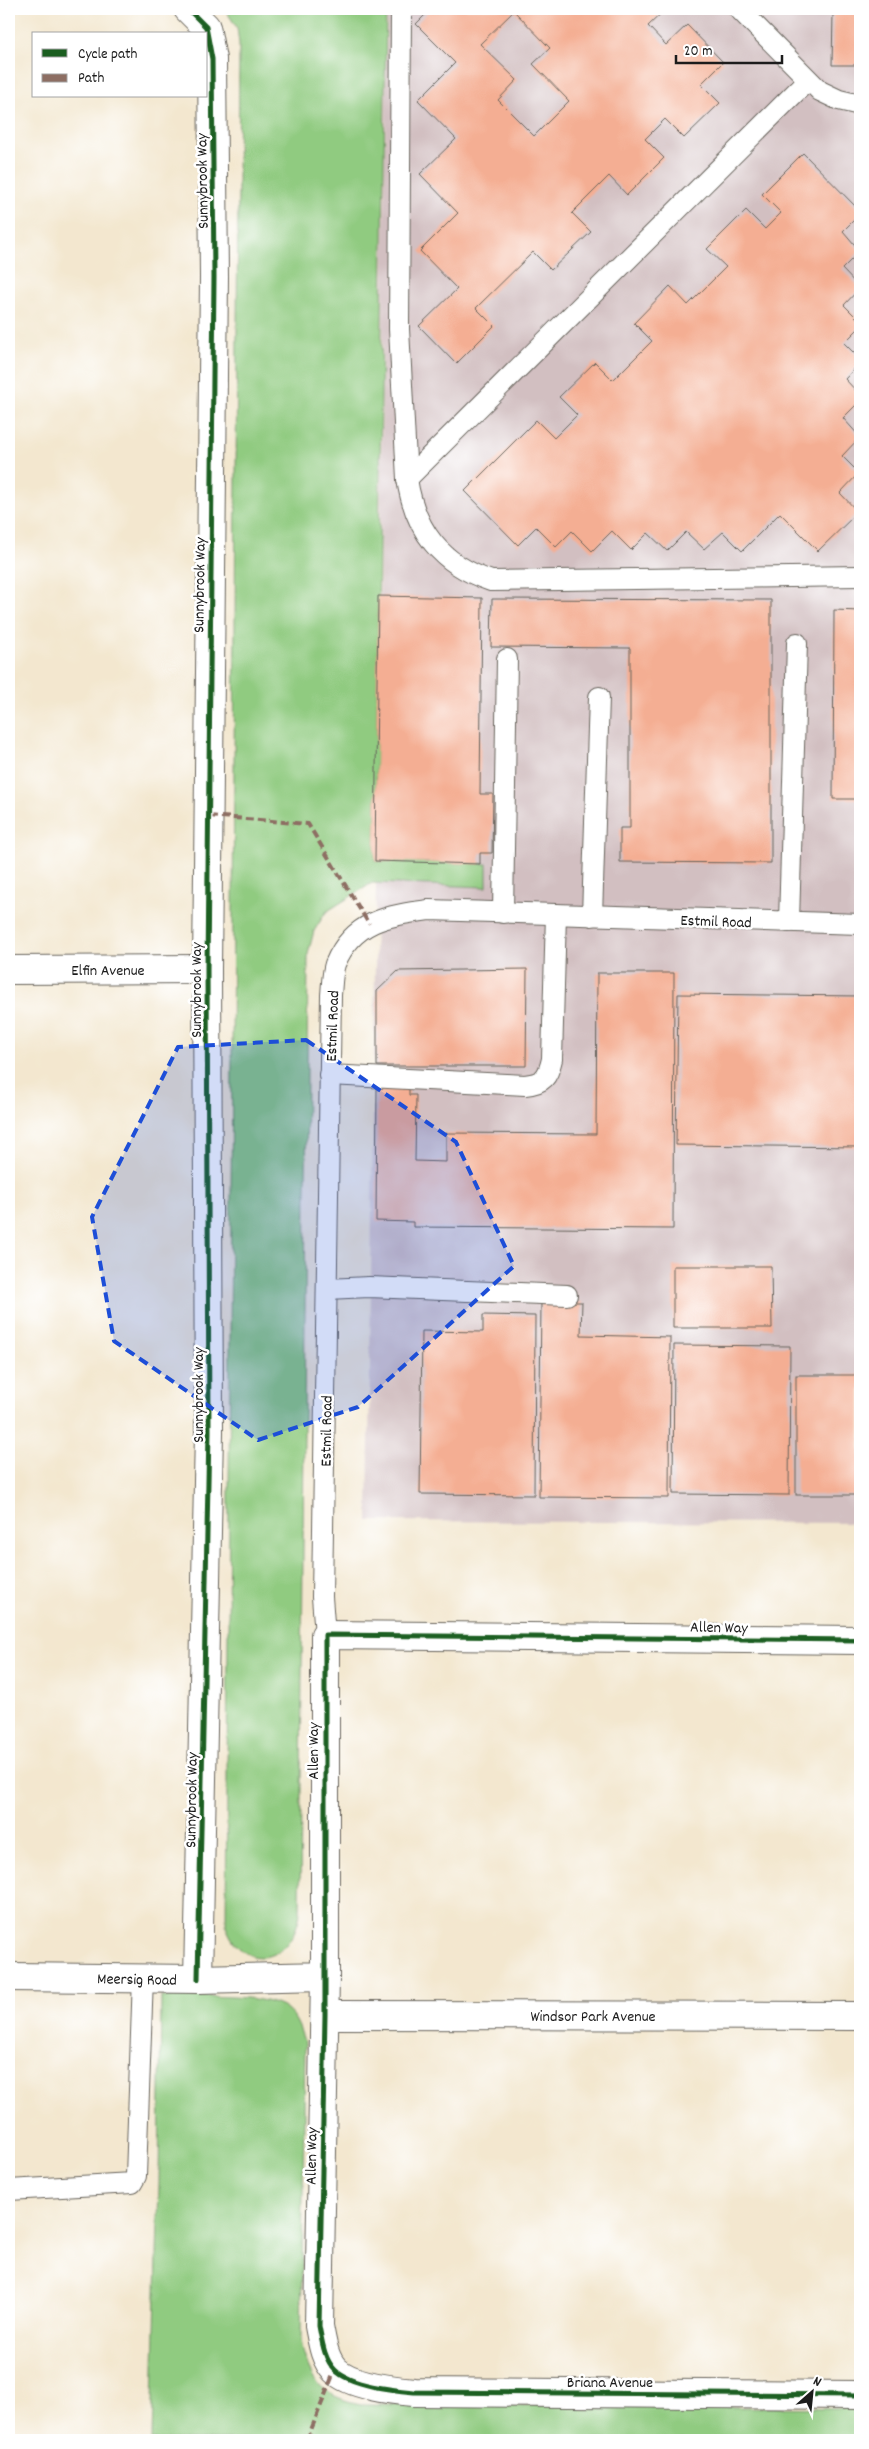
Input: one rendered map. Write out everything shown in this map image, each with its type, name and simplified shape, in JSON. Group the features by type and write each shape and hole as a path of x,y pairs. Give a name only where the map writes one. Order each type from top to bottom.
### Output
{"street":[{"name":"Sunnybrook Way","path":"188,9 206,27 207,32"},
{"name":"Sunnybrook Way","path":"198,1979 209,1432 207,969 214,277 212,59 208,38"},
{"name":"Elfin Avenue","path":"9,970 207,969"},
{"name":"Allen Way","path":"361,2383 335,2370 324,2352 319,2326 325,2015 325,1635 860,1640"},
{"name":"Meersig Road","path":"9,1977 198,1979 325,1976"},
{"name":"Windsor Park Avenue","path":"325,2015 860,2016"},
{"name":"Briana Avenue","path":"361,2383 384,2390 414,2392 860,2395"}],"lane":[{"path":"401,9 399,328 407,479 410,499 424,532 446,556 470,574 491,581 860,576"},
{"path":"739,9 820,91 839,100 860,105"},
{"path":"407,479 808,80"},
{"path":"789,922 797,643"},
{"path":"503,913 507,659"},
{"path":"592,916 599,697"},
{"name":"Estmil Road","path":"325,1635 322,1597 330,995 335,965 351,939 369,924 392,914 429,910 860,924"},
{"path":"329,1075 525,1085 540,1083 549,1075 552,1059 556,914"},
{"path":"327,1289 370,1287 567,1295"},
{"path":"9,2190 132,2183 136,2176 143,1977"}],"highlighted area":[{"path":"306,1040 456,1142 514,1266 358,1407 258,1440 114,1341 92,1217 178,1047"}],"shaded area":[{"path":"387,9 860,9 860,1523 368,1521"}],"green space":[{"path":"225,9 386,9 375,861 487,864 487,887 372,883 326,912 314,931 308,954 300,1912 296,1928 288,1942 279,1951 267,1956 256,1957 244,1952 234,1942 226,1926 239,44 237,28"},
{"path":"208,1996 263,2000 277,2004 287,2010 296,2021 300,2030 305,2044 301,2338 303,2352 312,2374 318,2383 335,2396 361,2404 860,2408 860,2440 152,2440 159,2183 161,1997"}],"building":[{"path":"431,9 666,9 648,26 666,45 687,25 723,62 701,84 720,103 684,138 665,119 645,139 664,158 627,195 609,176 572,213 591,232 551,270 533,252 476,308 494,326 456,364 419,326 457,289 420,251 458,213 420,174 456,139 418,100 455,63 416,24","holes":["514,11 550,48 533,64 569,101 534,136 498,100 517,80 480,44"]},
{"path":"807,9 860,9 860,65 832,65 833,13 806,13"},
{"path":"803,153 860,211 860,214 843,231 860,251 842,269 860,288 844,305 860,321 860,327 844,343 860,359 860,363 845,379 860,395 860,401 843,418 860,437 842,456 859,473 840,493 858,512 818,551 780,513 742,551 723,532 704,549 686,532 667,551 648,533 631,550 612,531 592,551 572,531 556,547 536,527 518,545 465,491 536,420 554,438 577,415 559,397 595,362 613,380 652,341 634,323 670,286 688,305 726,267 707,249 746,210 765,229 781,213 762,194"},
{"path":"378,596 482,598 480,794 493,794 492,853 480,853 480,864 375,861"},
{"path":"492,599 771,600 771,863 620,862 620,828 630,828 630,648 491,647"},
{"path":"834,610 860,611 860,799 833,799"},
{"path":"527,969 526,1066 377,1066 377,991 398,971"},
{"path":"597,973 674,973 673,1229 413,1227 413,1222 376,1221 377,1086 409,1086 409,1095 416,1095 415,1161 446,1162 446,1133 596,1134"},
{"path":"678,994 860,996 860,1147 676,1145"},
{"path":"673,1266 771,1266 772,1328 673,1328"},
{"path":"541,1302 582,1302 581,1335 670,1337 669,1498 539,1497"},
{"path":"483,1315 535,1316 534,1495 420,1494 422,1331 483,1332"},
{"path":"674,1345 790,1346 789,1495 673,1494"},
{"path":"796,1375 860,1375 860,1495 796,1495"}],"marked path":[{"path":"209,816 308,824 369,924"},
{"path":"307,2440 335,2370"}],"cycle path":[{"path":"188,9 206,27 207,32"},
{"path":"198,1979 209,1432 207,969 214,277 212,59 208,38"},
{"path":"860,1640 325,1635 325,2015 319,2326 322,2344 331,2366 335,2370 351,2380 395,2390 414,2392 860,2395"}]}
